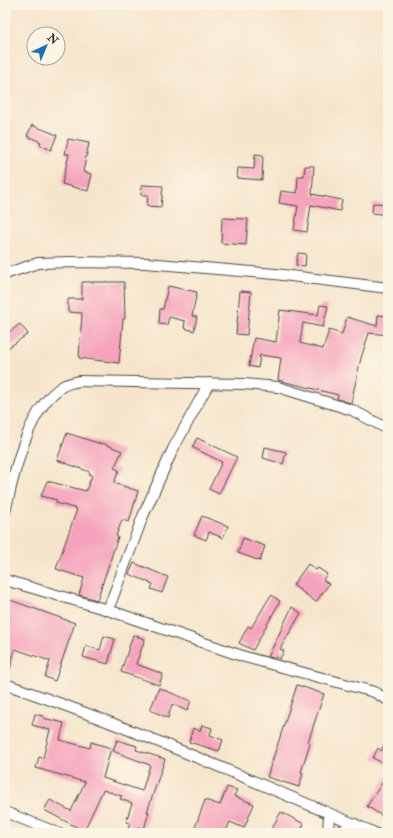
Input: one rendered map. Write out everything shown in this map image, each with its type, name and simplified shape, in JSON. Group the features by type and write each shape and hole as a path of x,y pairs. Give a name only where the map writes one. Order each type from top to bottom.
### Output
{"street":[{"path":"5,274 38,264 71,262 146,263 276,274 388,288"},
{"path":"5,512 15,470 32,422 48,399 63,386 80,381 244,384 278,388 352,410 388,429"},
{"path":"108,610 143,516 173,449 210,383"},
{"path":"5,580 108,610 245,657 374,692 388,700"},
{"path":"5,684 65,705 218,766 376,833"},
{"path":"5,812 58,833"},
{"path":"328,833 329,814"},
{"path":"338,833 355,824"}],"building":[{"path":"32,125 57,135 51,150 40,145 41,142 27,136"},
{"path":"68,139 89,143 83,172 92,174 88,191 62,184 69,154 65,154"},
{"path":"255,154 263,155 262,180 237,178 238,168 254,169"},
{"path":"305,166 314,166 312,194 342,200 340,211 311,205 307,232 294,230 298,206 279,203 281,191 297,193 298,176 304,176"},
{"path":"142,185 163,186 161,207 147,206 148,195 141,195"},
{"path":"373,203 388,204 388,215 372,213"},
{"path":"222,218 248,219 246,245 221,243"},
{"path":"298,253 306,254 305,266 296,265"},
{"path":"82,282 124,282 125,319 123,319 119,363 79,358 82,313 68,312 68,299 82,299"},
{"path":"168,286 197,292 192,316 197,317 194,331 184,328 185,321 169,317 167,325 159,324 160,309 163,309"},
{"path":"240,291 251,292 247,335 236,334"},
{"path":"320,305 328,306 323,327 303,323 300,343 323,349 329,330 342,334 347,317 377,326 378,315 388,316 388,335 369,333 361,358 351,403 337,399 338,395 278,380 281,358 260,355 258,368 249,366 254,338 276,342 280,310 318,315"},
{"path":"20,324 28,334 8,348 5,343 5,335"},
{"path":"67,433 101,444 102,443 122,451 114,468 119,470 114,483 138,491 129,522 122,520 116,536 118,537 97,600 79,595 84,578 56,569 77,509 56,503 57,500 41,496 47,481 86,491 92,475 89,474 90,472 57,460"},
{"path":"197,438 237,457 219,494 209,489 222,462 192,447"},
{"path":"265,447 286,452 283,464 263,458"},
{"path":"202,516 228,526 223,538 209,532 206,540 194,535"},
{"path":"243,538 265,546 260,561 238,553"},
{"path":"134,563 168,577 162,593 151,589 153,584 129,574"},
{"path":"308,564 316,570 318,568 327,574 323,580 329,584 316,602 293,585"},
{"path":"271,595 280,601 253,650 239,643 248,626 251,628"},
{"path":"10,600 75,623 55,681 45,677 50,661 15,649 8,677 5,677 5,644 9,629 5,628 5,607 8,607"},
{"path":"292,607 301,613 280,649 284,651 280,659 276,657 268,657"},
{"path":"133,635 145,639 136,664 163,674 159,685 121,672"},
{"path":"104,636 115,639 108,664 83,657 86,646 100,650"},
{"path":"297,685 324,694 308,742 310,743 301,772 303,773 299,787 267,777"},
{"path":"159,688 191,701 187,711 172,704 168,718 150,710"},
{"path":"35,714 43,716 43,718 64,723 60,740 90,748 91,742 111,748 103,778 142,791 150,765 113,751 117,740 137,746 136,750 165,759 147,812 149,812 144,829 138,827 136,831 128,829 130,823 126,822 132,803 120,799 122,796 103,790 84,831 44,810 50,800 71,811 85,782 36,768 39,757 43,758 50,730 32,725"},
{"path":"202,725 212,728 210,735 223,740 219,751 189,742 193,728 200,731"},
{"path":"388,738 388,766 373,758 378,748 381,751"},
{"path":"388,774 388,794 385,800 388,802 388,820 367,806"},
{"path":"227,787 237,790 234,796 254,804 244,828 230,822 225,833 193,833 205,800 220,805"},
{"path":"281,812 304,824 299,833 276,833 271,830"}]}
